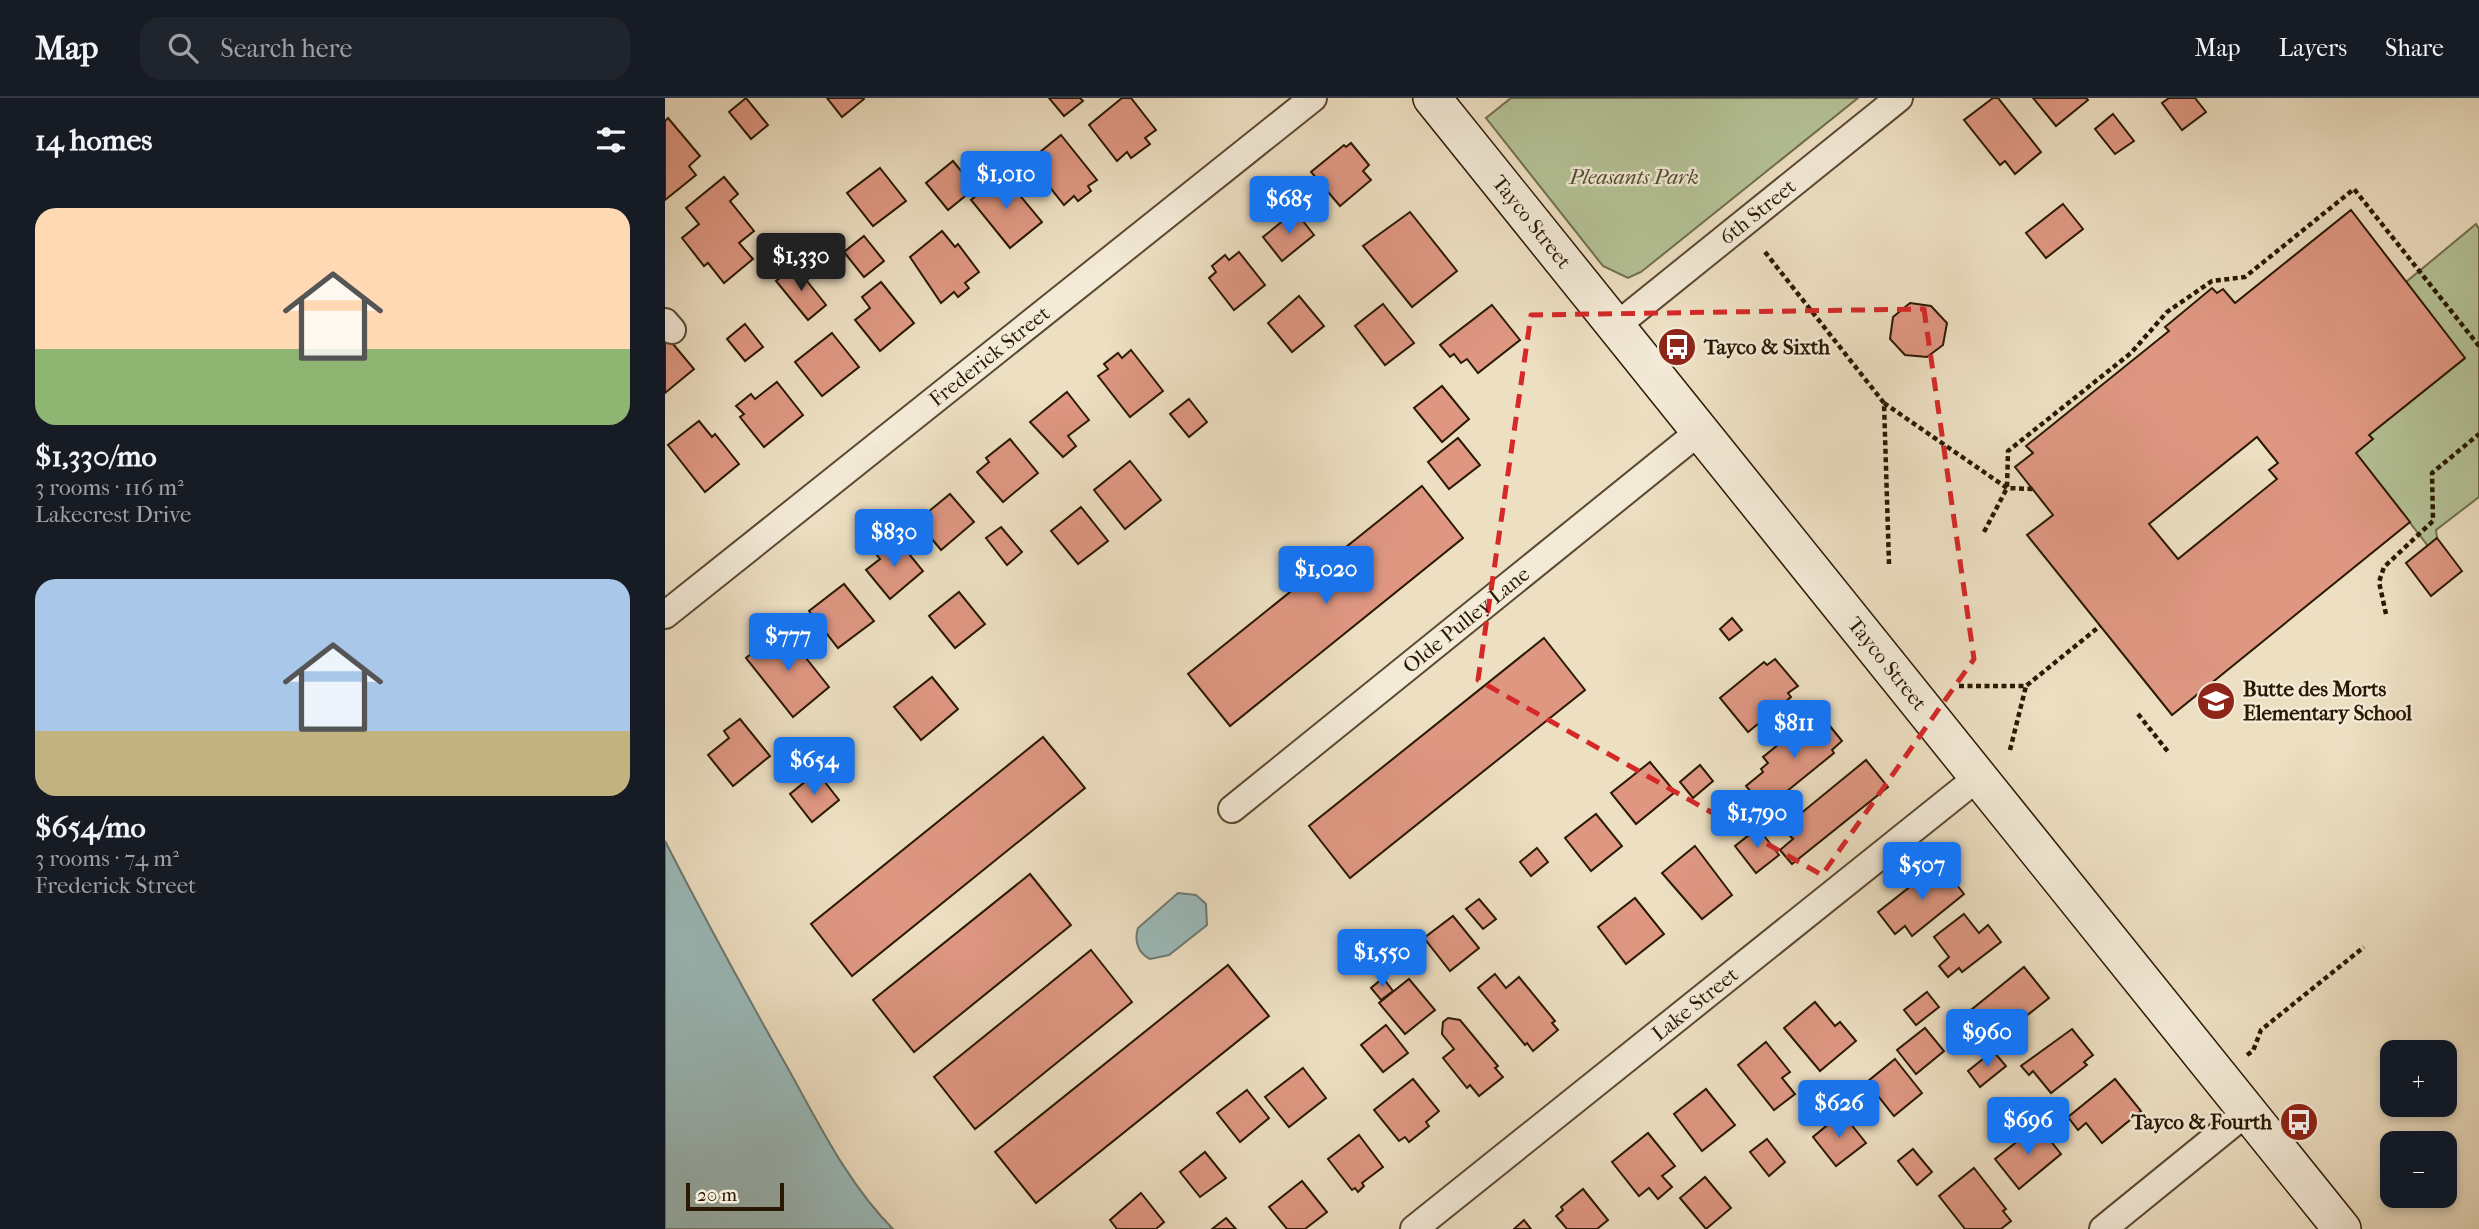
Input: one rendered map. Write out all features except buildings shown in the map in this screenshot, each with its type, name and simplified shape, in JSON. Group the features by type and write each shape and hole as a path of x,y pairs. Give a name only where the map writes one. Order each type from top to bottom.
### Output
{"street":[{"name":"Frederick Street","path":"665,615 1313,98"},
{"name":"Tayco Street","path":"1432,98 1977,779 2342,1229"},
{"name":"6th Street","path":"1616,326 1899,98"},
{"name":"Olde Pulley Lane","path":"1232,809 1700,431"},
{"name":"Lake Street","path":"1414,1229 1977,779"},
{"path":"2103,1229 2247,1112"}],"path":[{"path":"1984,532 2007,488 2008,451 2131,353 2167,312 2212,281 2245,277 2354,189 2479,346"},
{"path":"1765,252 1884,403 2007,488 2033,489"},
{"path":"1884,403 1889,564"},
{"path":"2386,614 2379,582 2383,567 2433,521 2432,473 2479,434"},
{"path":"2010,750 2026,686 2100,626"},
{"path":"1959,686 2026,686"},
{"path":"2138,714 2169,752"},
{"path":"2219,1078 2253,1051 2261,1030 2364,947"}],"highlighted area":[{"path":"1924,309 1974,659 1822,875 1478,680 1531,315"}],"green space":[{"name":"Pleasants Park","path":"1511,98 1858,98 1641,272 1628,278 1603,266 1486,118"},
{"path":"2476,224 2479,229 2479,497 2436,530 2437,538 2428,546 2356,453 2372,439 2369,435 2464,359 2406,282"}],"water":[{"path":"665,841 824,1134 863,1194 893,1229 665,1229"},
{"path":"1178,893 1196,895 1206,904 1207,925 1169,955 1150,959 1138,946 1138,928"}],"place":[{"name":"Tayco & Sixth","path":"1677,347"},
{"name":"Butte des Morts Elementary School","path":"2216,701"},
{"name":"Tayco & Fourth","path":"2299,1122"}]}
